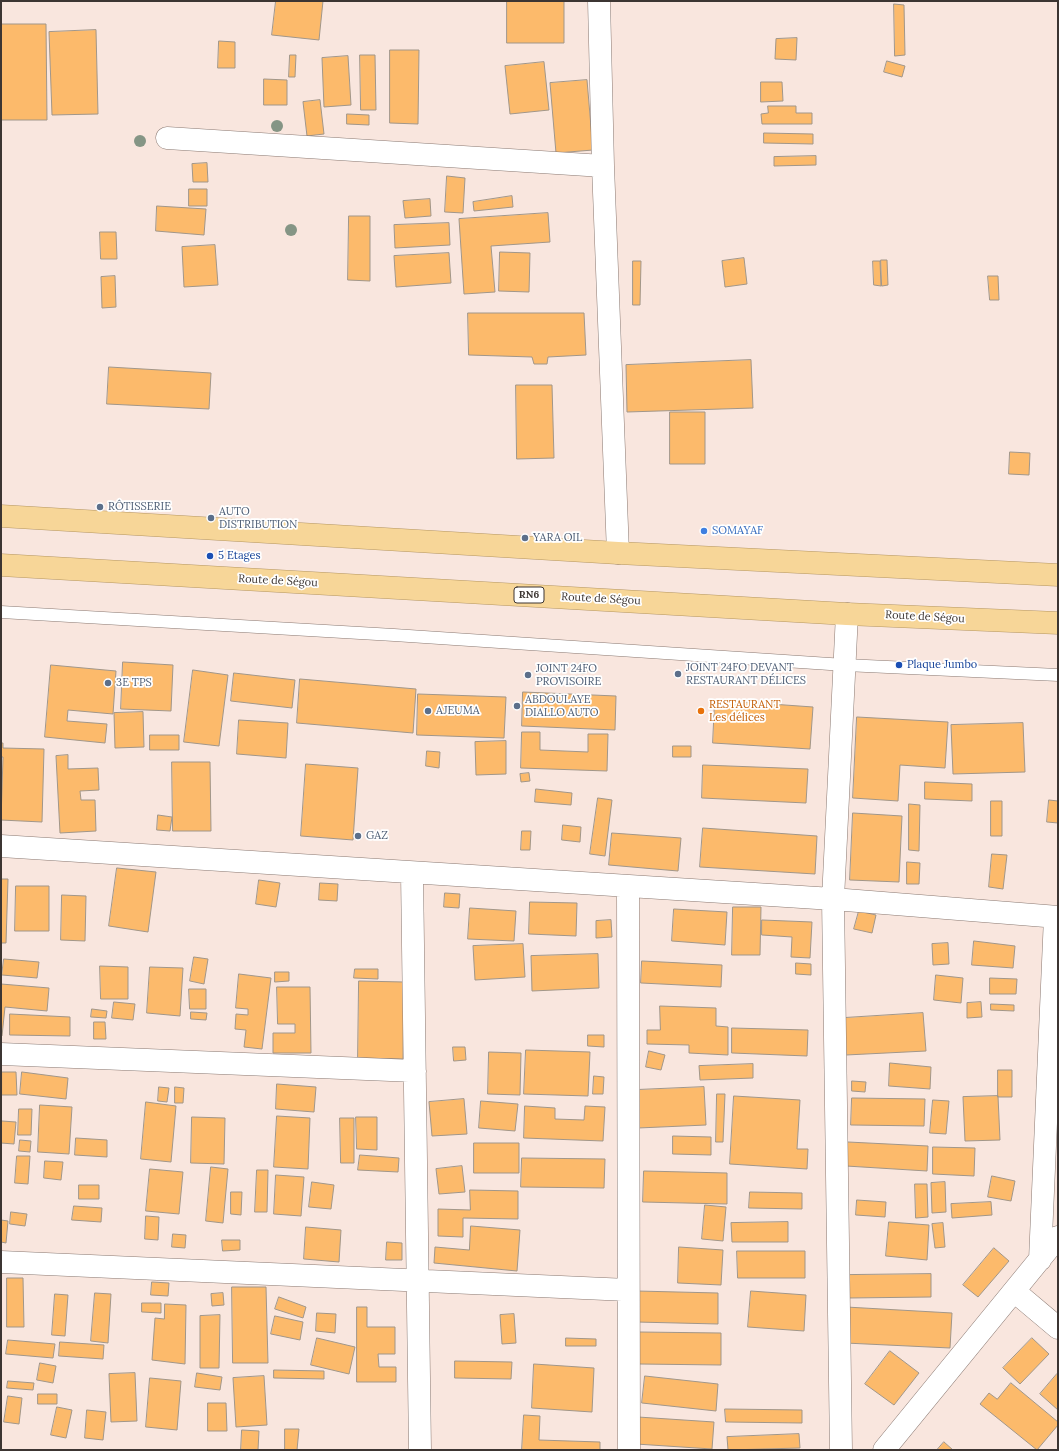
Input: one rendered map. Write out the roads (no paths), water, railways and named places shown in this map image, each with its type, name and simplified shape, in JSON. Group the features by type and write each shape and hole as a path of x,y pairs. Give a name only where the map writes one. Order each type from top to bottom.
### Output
{"highway":[{"path":"1,516 618,553 1058,575"},
{"name":"Route de Ségou","path":"1,565 847,614 1058,623"}],"street":[{"path":"599,1 603,166 618,553"},
{"path":"167,138 603,166"},
{"path":"841,1450 833,900 847,614"},
{"path":"1,846 628,886 1056,917 1040,1260"},
{"path":"412,873 420,1450"},
{"path":"628,886 629,1450"},
{"path":"1,1054 415,1071"},
{"path":"884,1450 1058,1237"},
{"path":"1,1262 628,1290"},
{"path":"1014,1291 1058,1328"}],"lane":[{"path":"1,612 394,635 845,665 1058,675"}],"place":[{"name":"RÔTISSERIE","path":"100,507"},
{"name":"AUTO DISTRIBUTION","path":"211,518"},
{"name":"SOMAYAF","path":"704,531"},
{"name":"YARA OIL","path":"525,538"},
{"name":"5 Etages","path":"210,556"},
{"name":"Plaque Jumbo","path":"899,665"},
{"name":"JOINT 24FO DEVANT RESTAURANT DÉLICES","path":"678,674"},
{"name":"JOINT 24FO PROVISOIRE","path":"528,675"},
{"name":"3E TPS","path":"108,683"},
{"name":"ABDOULAYE DIALLO AUTO","path":"517,706"},
{"name":"AJEUMA","path":"428,711"},
{"name":"RESTAURANT Les délices","path":"701,711"},
{"name":"GAZ","path":"358,836"}]}
